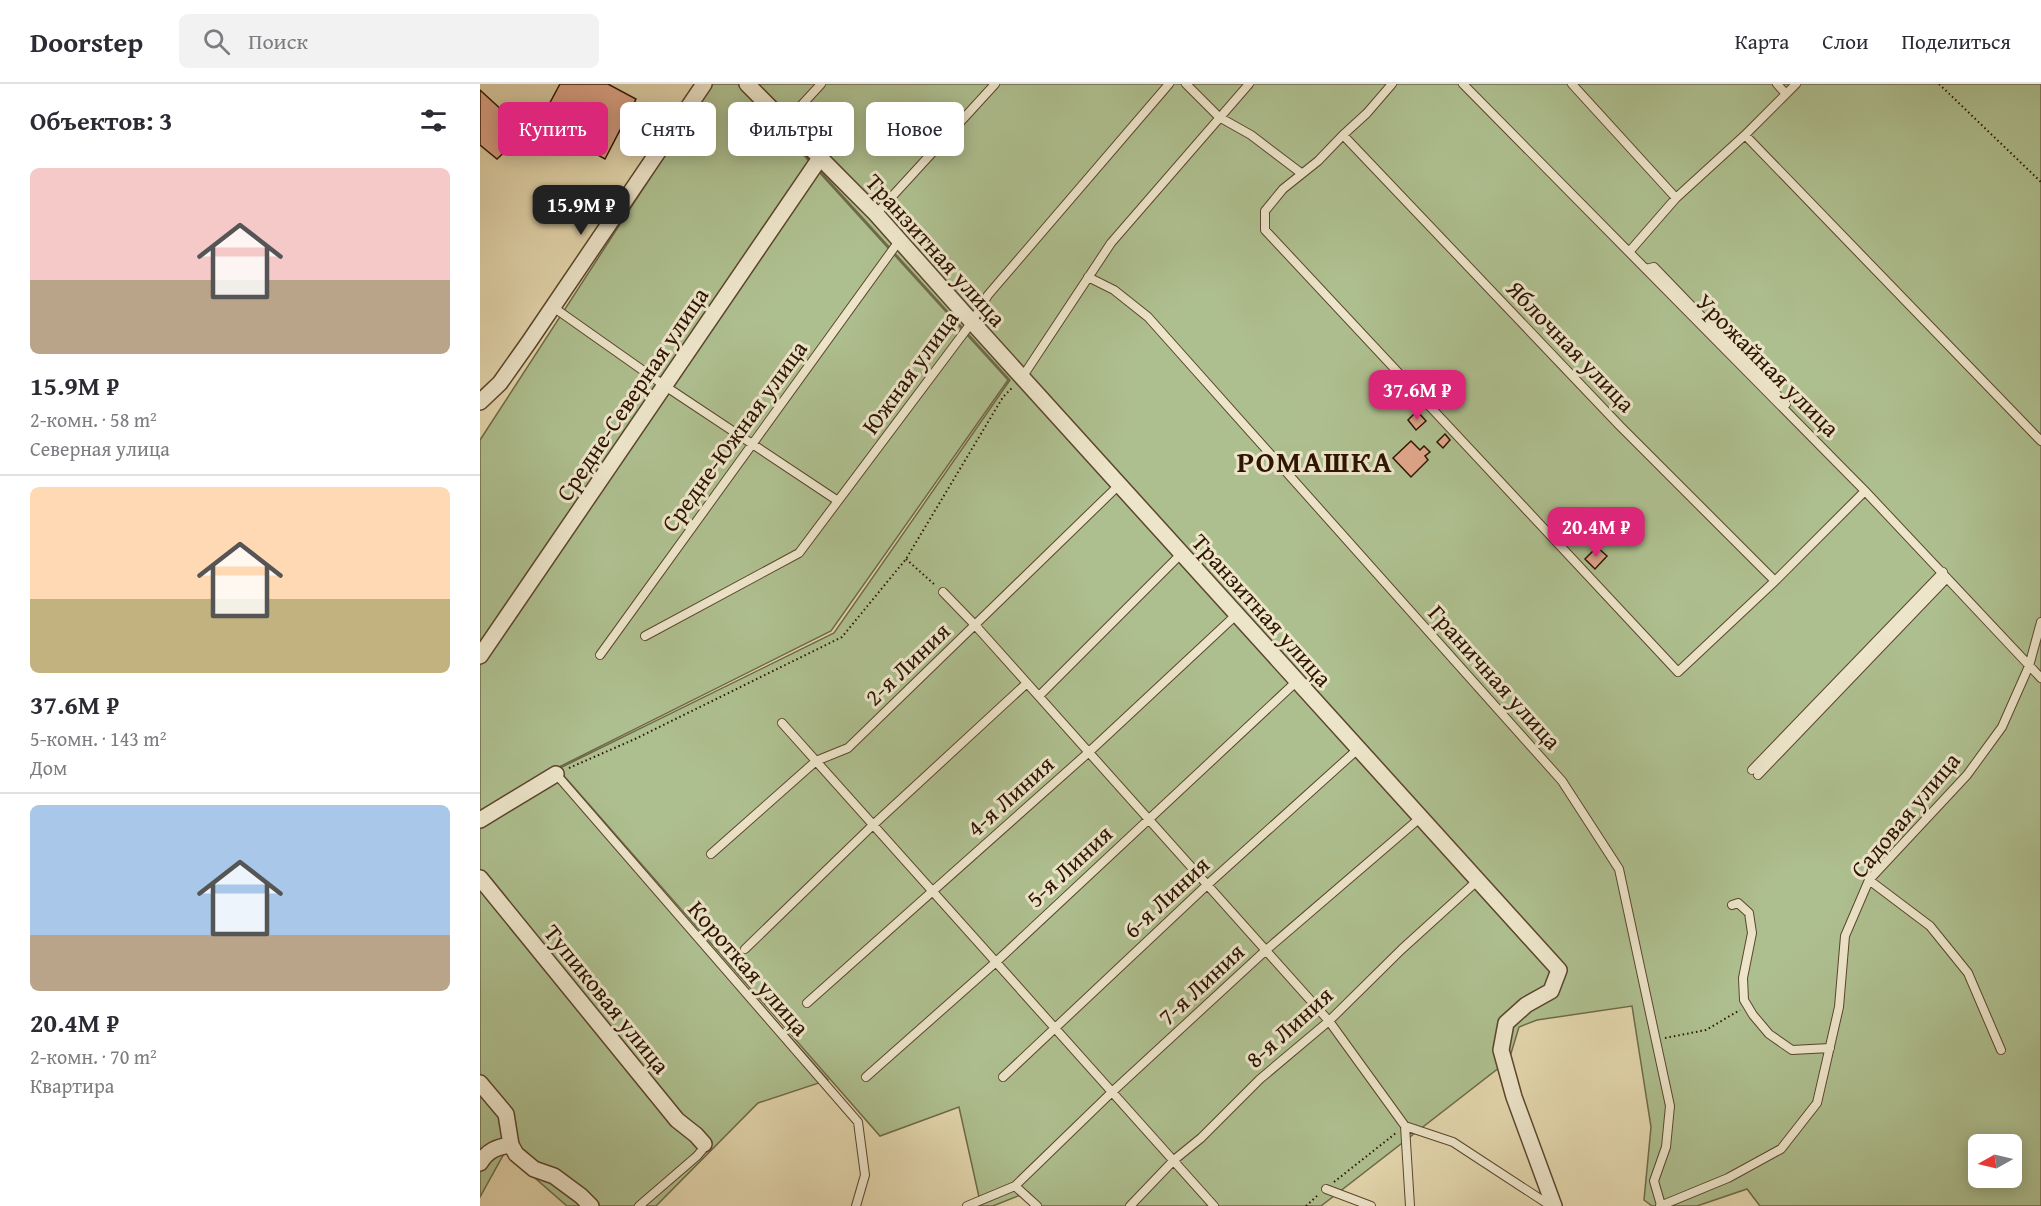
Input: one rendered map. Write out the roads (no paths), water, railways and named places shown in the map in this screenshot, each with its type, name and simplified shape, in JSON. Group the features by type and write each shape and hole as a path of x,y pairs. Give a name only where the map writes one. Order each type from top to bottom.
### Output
{"street":[{"path":"480,402 500,383 704,84"},
{"name":"Транзитная улица","path":"747,84 765,102"},
{"name":"Транзитная улица","path":"820,158 876,214 972,322 1023,375 1119,486 1558,970 1551,991 1526,1005 1506,1023 1502,1050 1514,1097 1553,1206"},
{"name":"Средне-Северная улица","path":"480,656 820,158"},
{"path":"480,820 556,774"},
{"name":"Тупиковая улица","path":"480,878 677,1120 696,1134 704,1144"},
{"path":"480,1083 506,1114 511,1145 516,1154 534,1169 554,1176 591,1206"},
{"path":"480,1163 491,1150 511,1145"}],"lane":[{"path":"804,102 821,84"},
{"path":"876,214 994,84"},
{"name":"Южная улица","path":"645,636 799,553 972,322 988,295 1169,84"},
{"path":"1186,84 1219,117 1251,135 1286,164 1301,173"},
{"path":"1023,375 1111,243 1250,84"},
{"path":"1392,84 1367,113 1318,161 1283,189 1265,211 1265,230 1678,672 1865,491"},
{"name":"Урожайная улица","path":"1463,84 1865,491 2041,678"},
{"path":"1572,84 1676,198"},
{"path":"1777,84 1786,94"},
{"path":"1629,252 1676,198 1745,135 1796,84"},
{"name":"Яблочная улица","path":"1343,135 1620,426 1774,581"},
{"path":"1745,135 2041,441"},
{"name":"Средне-Южная улица","path":"600,655 899,241"},
{"path":"1646,269 1654,267 1944,567 1945,576 1755,773"},
{"name":"Граничная улица","path":"1088,277 1114,290 1148,317 1562,781 1619,869 1670,1106 1666,1147 1654,1181 1660,1205"},
{"path":"553,307 665,386 838,501"},
{"name":"2-я Линия","path":"711,854 816,761 848,748 1119,486"},
{"path":"1039,696 1181,554"},
{"path":"943,592 1028,683 1329,1022 1405,1126 1410,1206"},
{"name":"4-я Линия","path":"807,1003 1089,752 1236,615"},
{"name":"Садовая улица","path":"1660,1205 1728,1178 1781,1149 1817,1103 1839,1006 1845,936 1869,880 1967,775 2002,727 2029,666 2041,622"},
{"name":"5-я Линия","path":"867,1077 996,962 1297,681"},
{"path":"745,949 873,825 1028,683"},
{"path":"782,723 1214,1206"},
{"name":"6-я Линия","path":"1003,1077 1207,885 1358,749"},
{"name":"Короткая улица","path":"556,774 858,1122 865,1175 856,1206"},
{"name":"7-я Линия","path":"1015,1186 1112,1092 1265,951 1420,818"},
{"path":"1869,880 1930,926 1968,974 2001,1050"},
{"name":"8-я Линия","path":"1130,1206 1173,1160 1201,1138 1260,1079 1329,1022 1337,1011 1402,949 1478,881"},
{"path":"1732,905 1738,903 1749,913 1752,933 1743,978 1744,1000 1747,1005 1769,1034 1792,1050 1830,1048"},
{"path":"1405,1126 1453,1142 1553,1206"},
{"path":"639,1206 697,1156 704,1144"},
{"path":"968,1206 1015,1186 1037,1206"},
{"path":"1326,1189 1371,1206"}],"district":[{"name":"РОМАШКА","path":"1315,461"}]}
